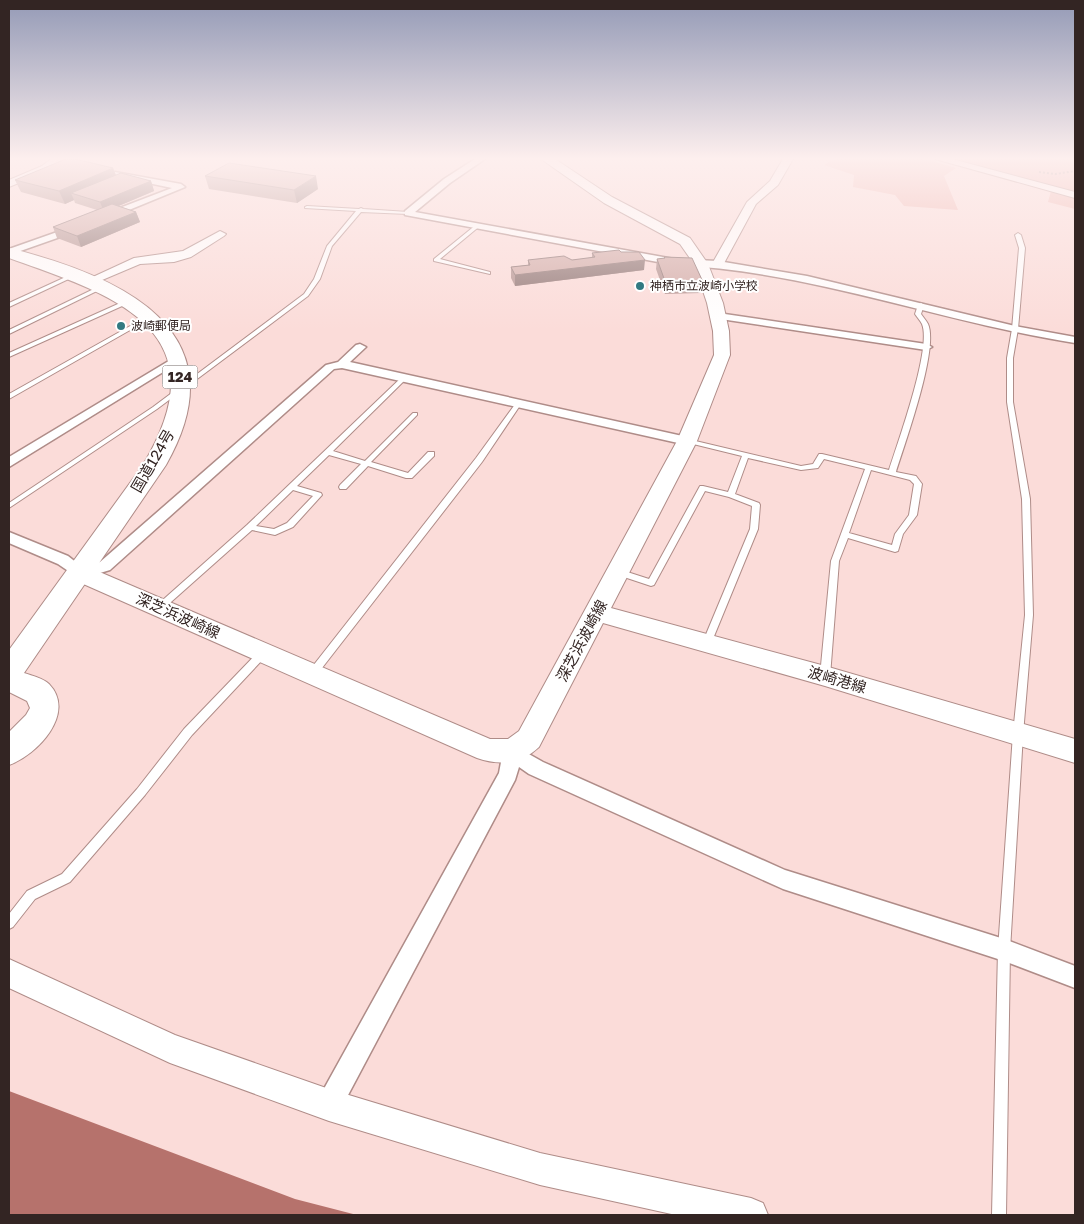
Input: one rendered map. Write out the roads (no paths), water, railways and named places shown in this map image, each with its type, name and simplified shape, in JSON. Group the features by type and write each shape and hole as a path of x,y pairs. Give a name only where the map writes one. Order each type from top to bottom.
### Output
{"highway":[{"name":"国道124号","path":"9,253 87,282 130,301 150,317 172,344 180,374 175,421 160,453 80,573 17,650 9,672"},
{"path":"9,679 38,691 44,700 44,712 38,725 9,751"}],"main road":[{"name":"深芝浜波崎線","path":"80,573 487,750 511,752 521,747 528,739 598,612 687,441 722,355 718,316 709,264 685,241 638,216"},
{"name":"波崎港線","path":"598,612 825,676 1075,751"}],"street":[{"path":"9,253 106,216"},
{"path":"426,216 674,262 709,264 807,279 1015,328 1075,340"},
{"path":"709,264 742,216"},
{"path":"87,282 138,261 174,258 187,254 220,234"},
{"path":"718,316 926,346"},
{"path":"342,364 360,347"},
{"path":"9,463 177,359"},
{"path":"9,537 63,560 80,573 106,566 330,367 342,364 687,441"},
{"path":"329,1105 508,774 511,752 536,768 783,879 1004,950 1075,976"},
{"path":"9,974 170,1048 329,1105 540,1168 751,1215"}],"lane":[{"path":"9,506 180,388 306,295 317,279 330,246 356,216"},
{"path":"479,225 436,260 488,273"},
{"path":"999,1215 1004,950 1018,734 1028,616 1026,499 1010,402 1010,358 1015,328 1022,248 1018,235"},
{"path":"9,305 87,282"},
{"path":"9,332 87,282"},
{"path":"10,353 130,301"},
{"path":"892,472 918,386 926,346 925,325 918,314 921,305"},
{"path":"9,397 150,317"},
{"path":"159,608 250,527 405,377"},
{"path":"311,674 479,460 518,404"},
{"path":"343,487 414,414"},
{"path":"687,441 801,468 815,466 822,456 913,478 918,484 913,515 899,534 895,549 845,534"},
{"path":"328,452 409,476 431,454"},
{"path":"731,495 745,456"},
{"path":"825,676 835,561 869,467"},
{"path":"250,527 275,532 290,525 318,495 291,487"},
{"path":"618,572 651,583 703,488 731,495 756,506 754,529 707,644"},
{"path":"9,923 31,895 66,878 141,792 188,732 263,653"}],"place":[{"name":"神栖市立波崎小学校","path":"640,286"},
{"name":"波崎郵便局","path":"121,326"}]}
